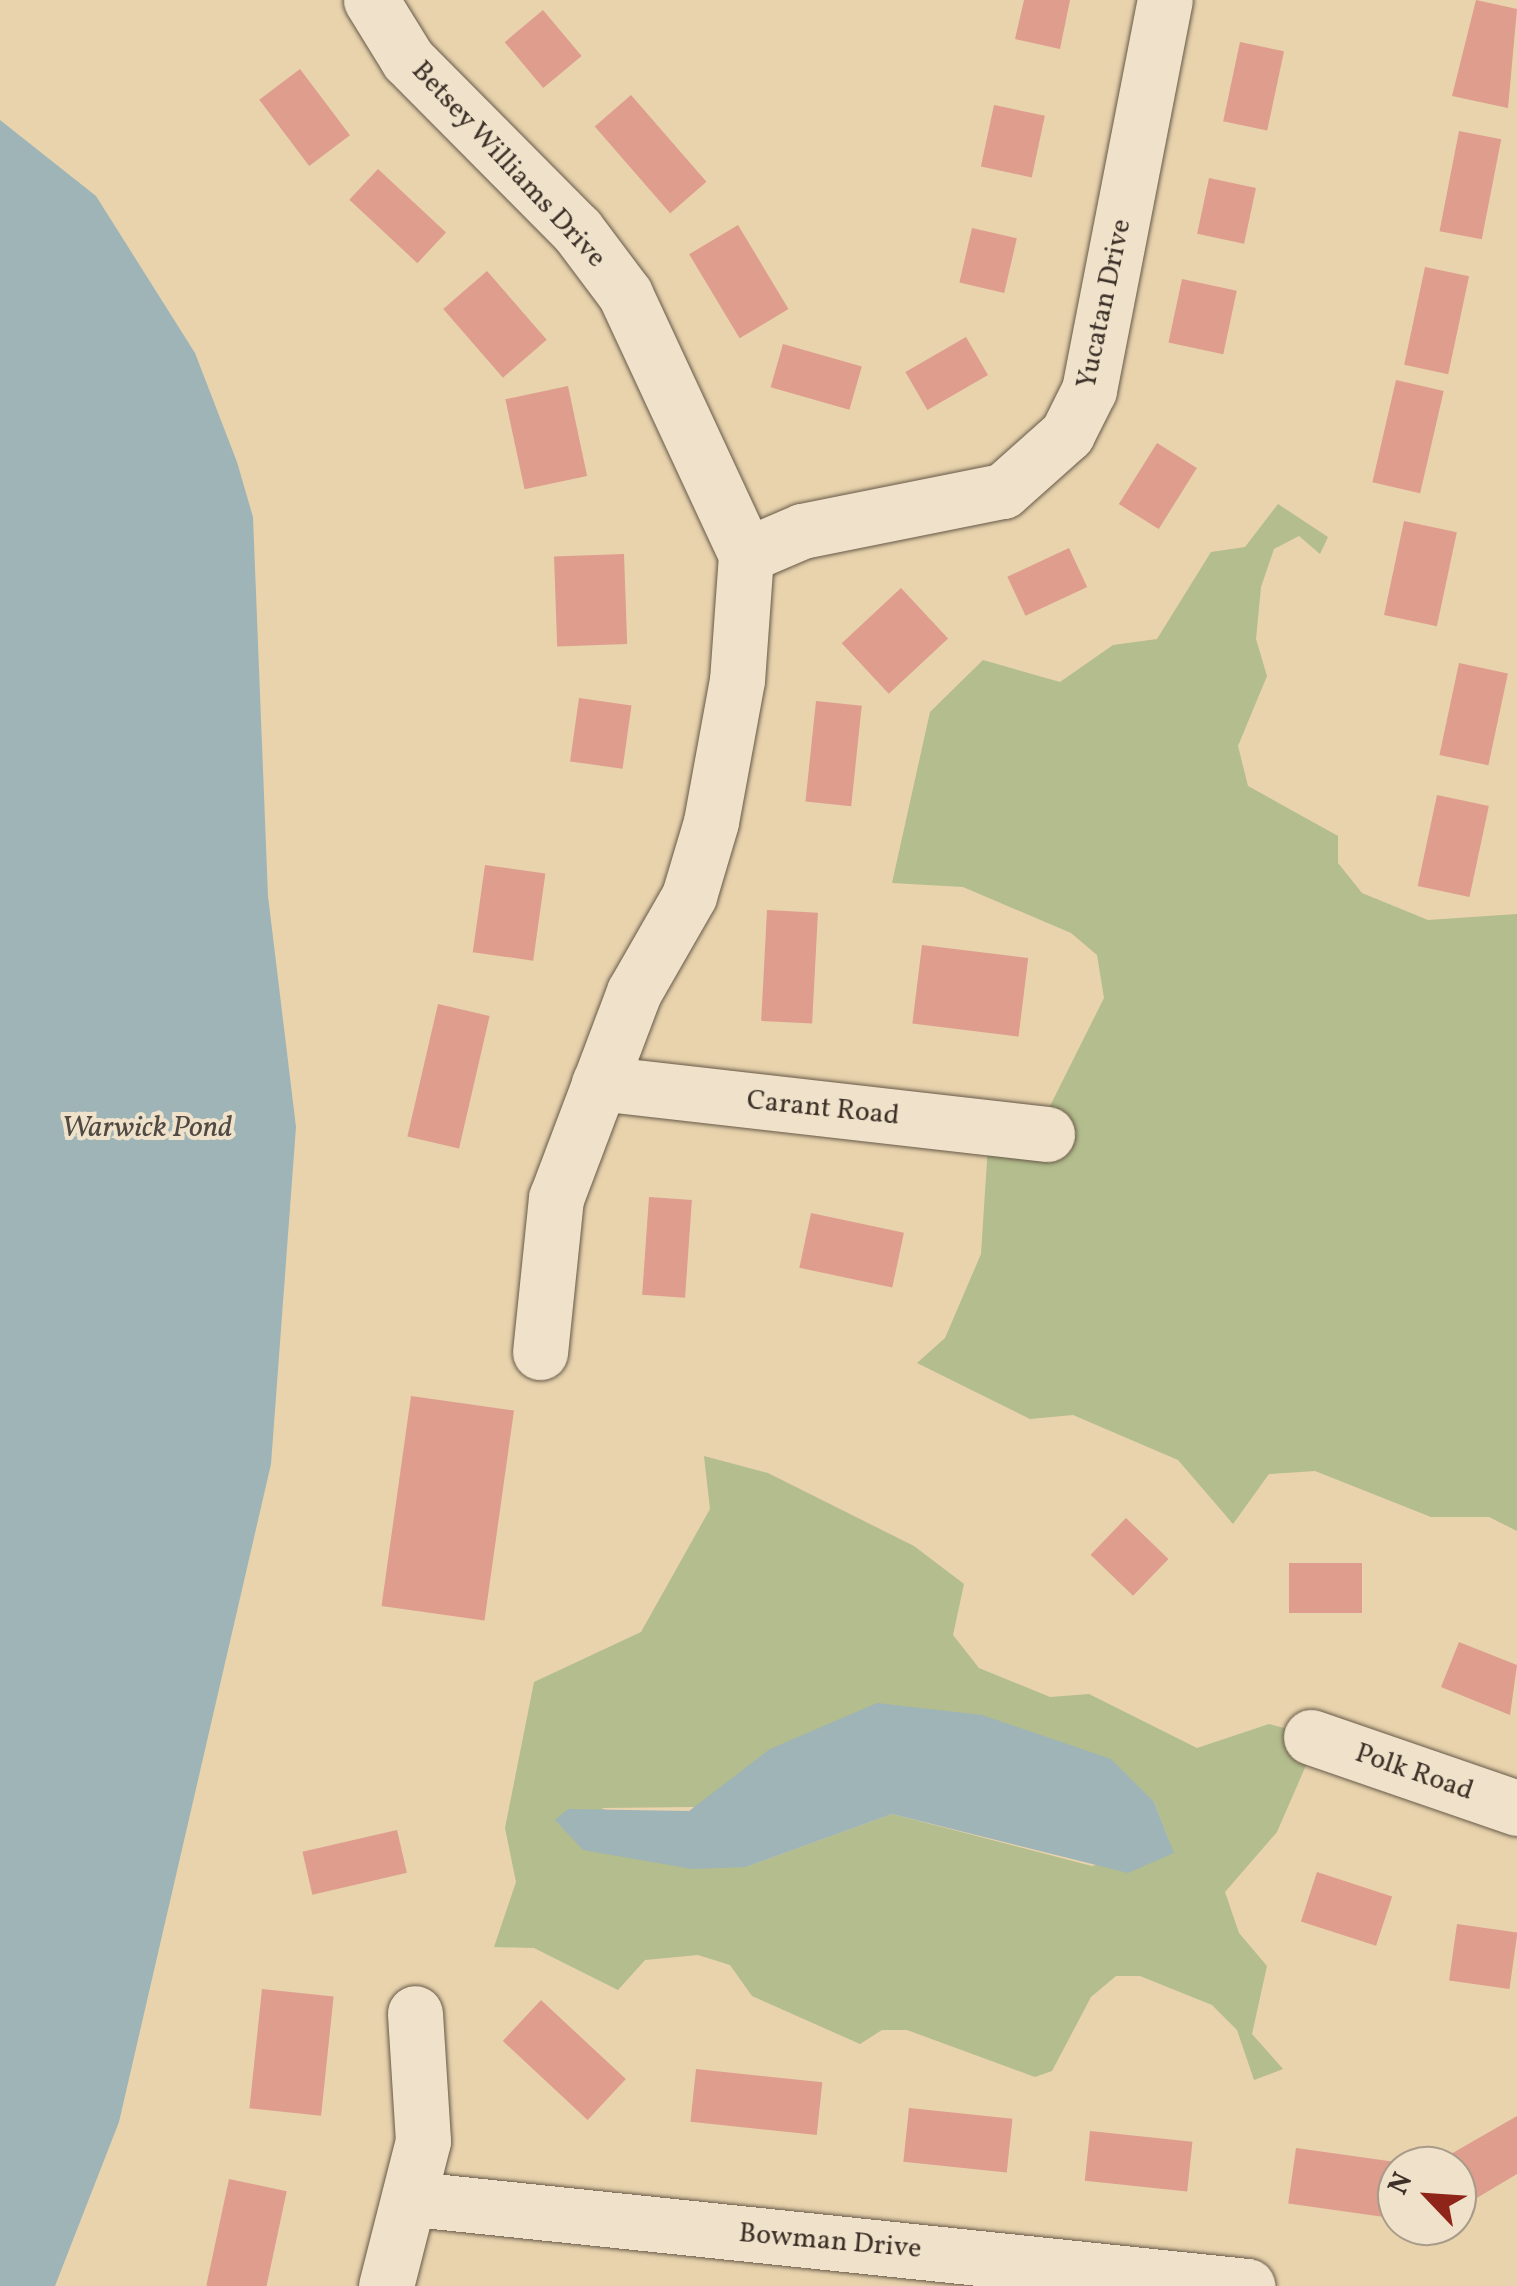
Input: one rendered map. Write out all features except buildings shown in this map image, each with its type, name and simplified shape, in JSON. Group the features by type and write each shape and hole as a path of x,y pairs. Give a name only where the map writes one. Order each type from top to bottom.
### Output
{"street":[{"name":"Betsey Williams Drive","path":"372,0 408,60 577,230 625,294 746,555 737,680 711,822 689,896 634,992 556,1198 540,1352"},
{"name":"Yucatan Drive","path":"746,555 802,531 1003,492 1067,434 1089,390 1164,0"},
{"name":"Carant Road","path":"599,1084 1047,1134"},
{"name":"Polk Road","path":"1311,1737 1517,1808"},
{"path":"386,2286 414,2199 423,2141 415,2012"},
{"name":"Bowman Drive","path":"414,2199 1247,2286"}],"green space":[{"path":"1278,504 1328,537 1320,554 1299,536 1274,549 1261,587 1256,639 1267,676 1238,746 1248,786 1338,836 1338,863 1362,893 1428,920 1517,914 1517,1531 1489,1517 1431,1517 1315,1471 1269,1474 1233,1524 1178,1460 1073,1415 1030,1419 917,1363 945,1338 981,1254 989,1129 1039,1128 1104,998 1097,955 1071,933 963,887 892,883 930,712 983,660 1060,682 1113,645 1157,639 1211,552 1245,547"},
{"path":"704,1456 768,1473 914,1546 964,1584 953,1635 979,1668 1050,1697 1089,1694 1197,1748 1269,1724 1310,1735 1314,1747 1277,1832 1225,1892 1239,1933 1267,1966 1252,2034 1283,2069 1254,2080 1237,2030 1212,2005 1140,1976 1116,1976 1091,1997 1052,2071 1035,2077 907,2030 882,2030 860,2044 752,1996 730,1965 698,1955 645,1960 618,1990 534,1948 494,1947 516,1882 505,1828 534,1682 641,1632 710,1509","holes":["1154,1802 1170,1843 1092,1866 892,1814 746,1867 601,1808"]}],"water":[{"name":"Warwick Pond","path":"0,120 96,196 195,353 237,462 253,517 268,896 296,1127 271,1464 119,2122 55,2286 0,2286"},
{"path":"877,1703 982,1715 1111,1759 1154,1802 1174,1853 1128,1873 892,1814 746,1867 692,1869 583,1850 555,1820 568,1809 689,1811 770,1749"}]}
